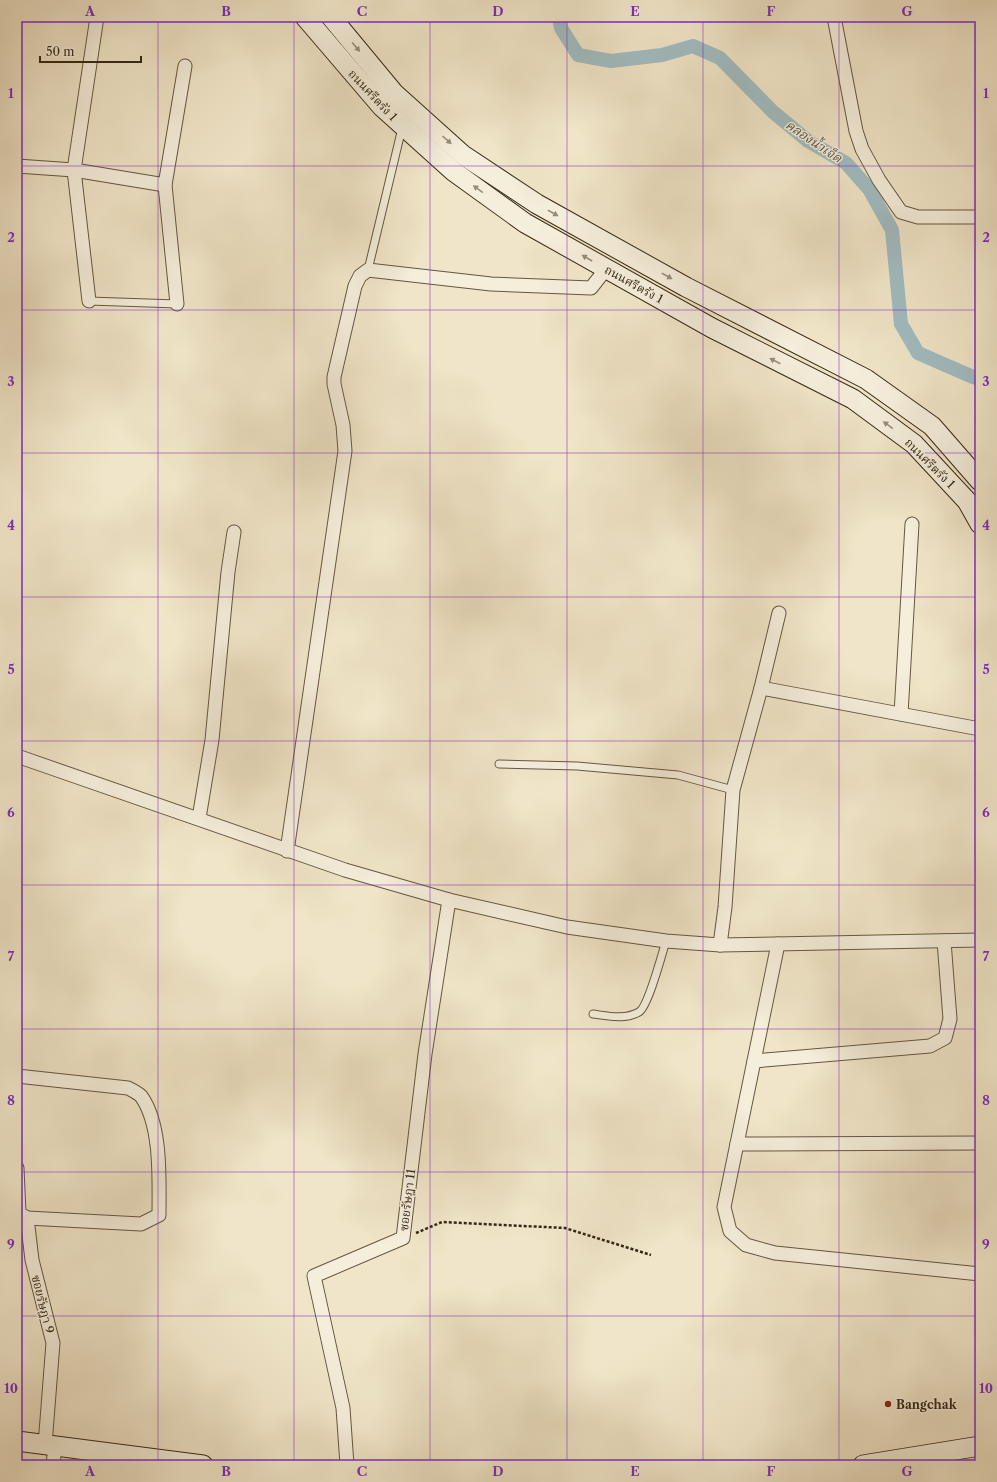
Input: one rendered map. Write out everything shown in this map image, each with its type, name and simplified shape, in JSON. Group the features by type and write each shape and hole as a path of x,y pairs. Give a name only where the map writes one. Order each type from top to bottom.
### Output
{"street":[{"path":"89,301 74,170 97,17"},
{"name":"ถนนศรีตรัง 1","path":"305,17 382,107 453,171 525,223 712,328 853,399 914,444 967,501 980,524"},
{"name":"ถนนศรีตรัง 1","path":"331,17 394,93 463,155 537,204 686,287 866,380 932,426 980,481"},
{"path":"834,17 856,131 862,149 879,180 901,212 918,217 980,217"},
{"path":"177,304 165,185 185,66"},
{"path":"17,166 74,170 165,185"},
{"path":"287,851 345,451 343,425 334,384 334,377 355,286 360,276 368,270 491,284 591,288 606,269"},
{"path":"900,714 912,524"},
{"path":"199,818 212,740 234,532"},
{"path":"720,944 733,790 761,688 779,613"},
{"path":"761,688 980,729"},
{"path":"17,756 345,870 449,900 567,927 666,941 720,944 980,940"},
{"name":"ซอยรัษฎา 11","path":"346,1465 343,1408 314,1276 403,1238 425,1054 449,900"},
{"path":"754,1061 930,1046 945,1038 950,1020 944,941"},
{"path":"778,944 724,1207 730,1231 746,1245 775,1253 980,1274"},
{"path":"17,1076 128,1088 140,1095 150,1117 158,1153 159,1214 141,1224 21,1214"},
{"path":"737,1144 980,1143"},
{"name":"ซอยรัษฎา 9","path":"17,1168 21,1214 52,1343 50,1446 53,1465"},
{"path":"17,1441 204,1465"},
{"path":"863,1465 980,1446"}],"lane":[{"path":"368,270 403,127"},
{"path":"89,301 177,304"},
{"path":"499,764 577,766 678,775 733,790"},
{"path":"594,1014 629,1017 640,1012 647,1000 666,941"}],"path":[{"path":"403,1238 442,1222 565,1228 651,1255"}],"waterway":[{"name":"คลองน้ำเจ็ด","path":"559,17 561,28 578,55 611,61 662,55 693,46 720,58 772,111 808,141 846,163 869,189 892,230 901,324 918,353 980,379"}],"place":[{"name":"Bangchak","path":"888,1404"}]}
